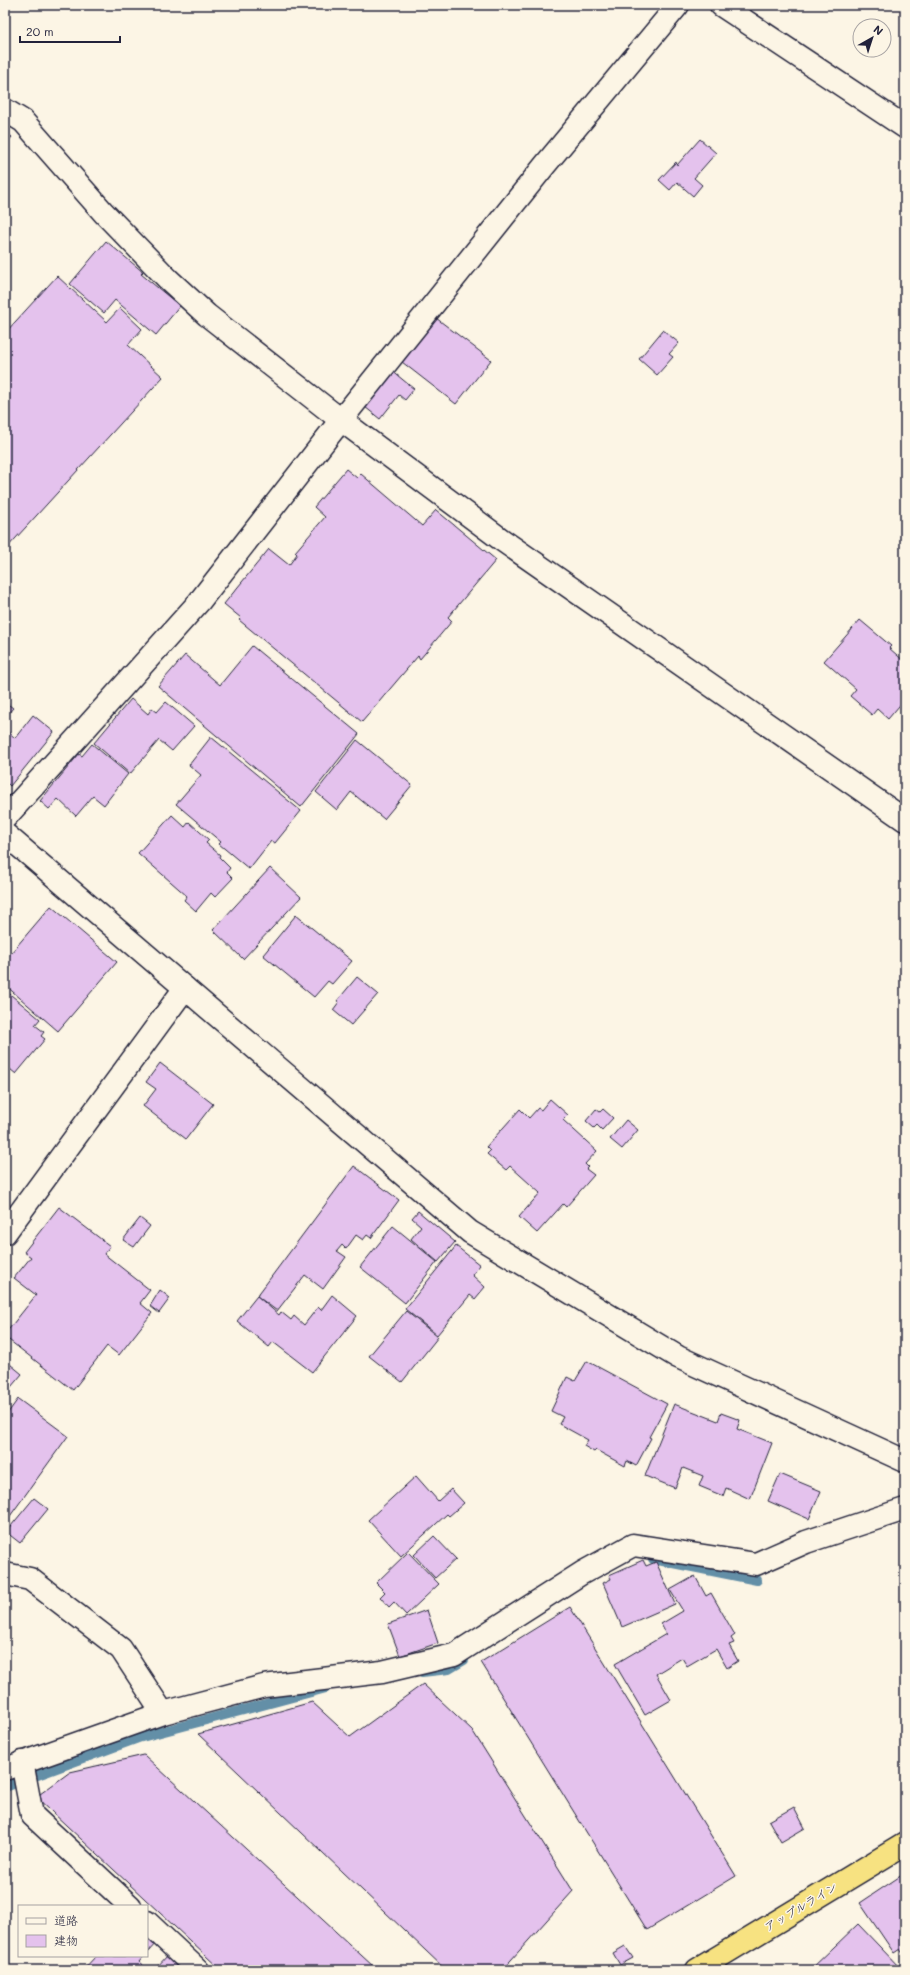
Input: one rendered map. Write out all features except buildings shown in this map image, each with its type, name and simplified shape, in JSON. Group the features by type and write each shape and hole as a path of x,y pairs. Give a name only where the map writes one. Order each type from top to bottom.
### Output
{"highway":[{"name":"アップルライン","path":"698,1970 905,1844"}],"street":[{"path":"5,818 198,602 545,165 678,5"},
{"path":"721,5 905,127"},
{"path":"5,110 23,121 104,213 173,284 207,315 341,420 502,540 905,820"},
{"path":"5,834 470,1232 678,1357 905,1461"},
{"path":"5,1233 185,988"},
{"path":"129,1905 32,1815 14,1765 163,1713 264,1686 382,1672 454,1655 582,1573 633,1545 756,1564 806,1542 905,1509"},
{"path":"5,1574 30,1579 120,1649 163,1713"},
{"path":"148,1923 198,1970"}],"waterway":[{"path":"653,1559 757,1580"},
{"path":"422,1672 449,1669 464,1660"},
{"path":"5,1787 138,1738 326,1688"}]}
